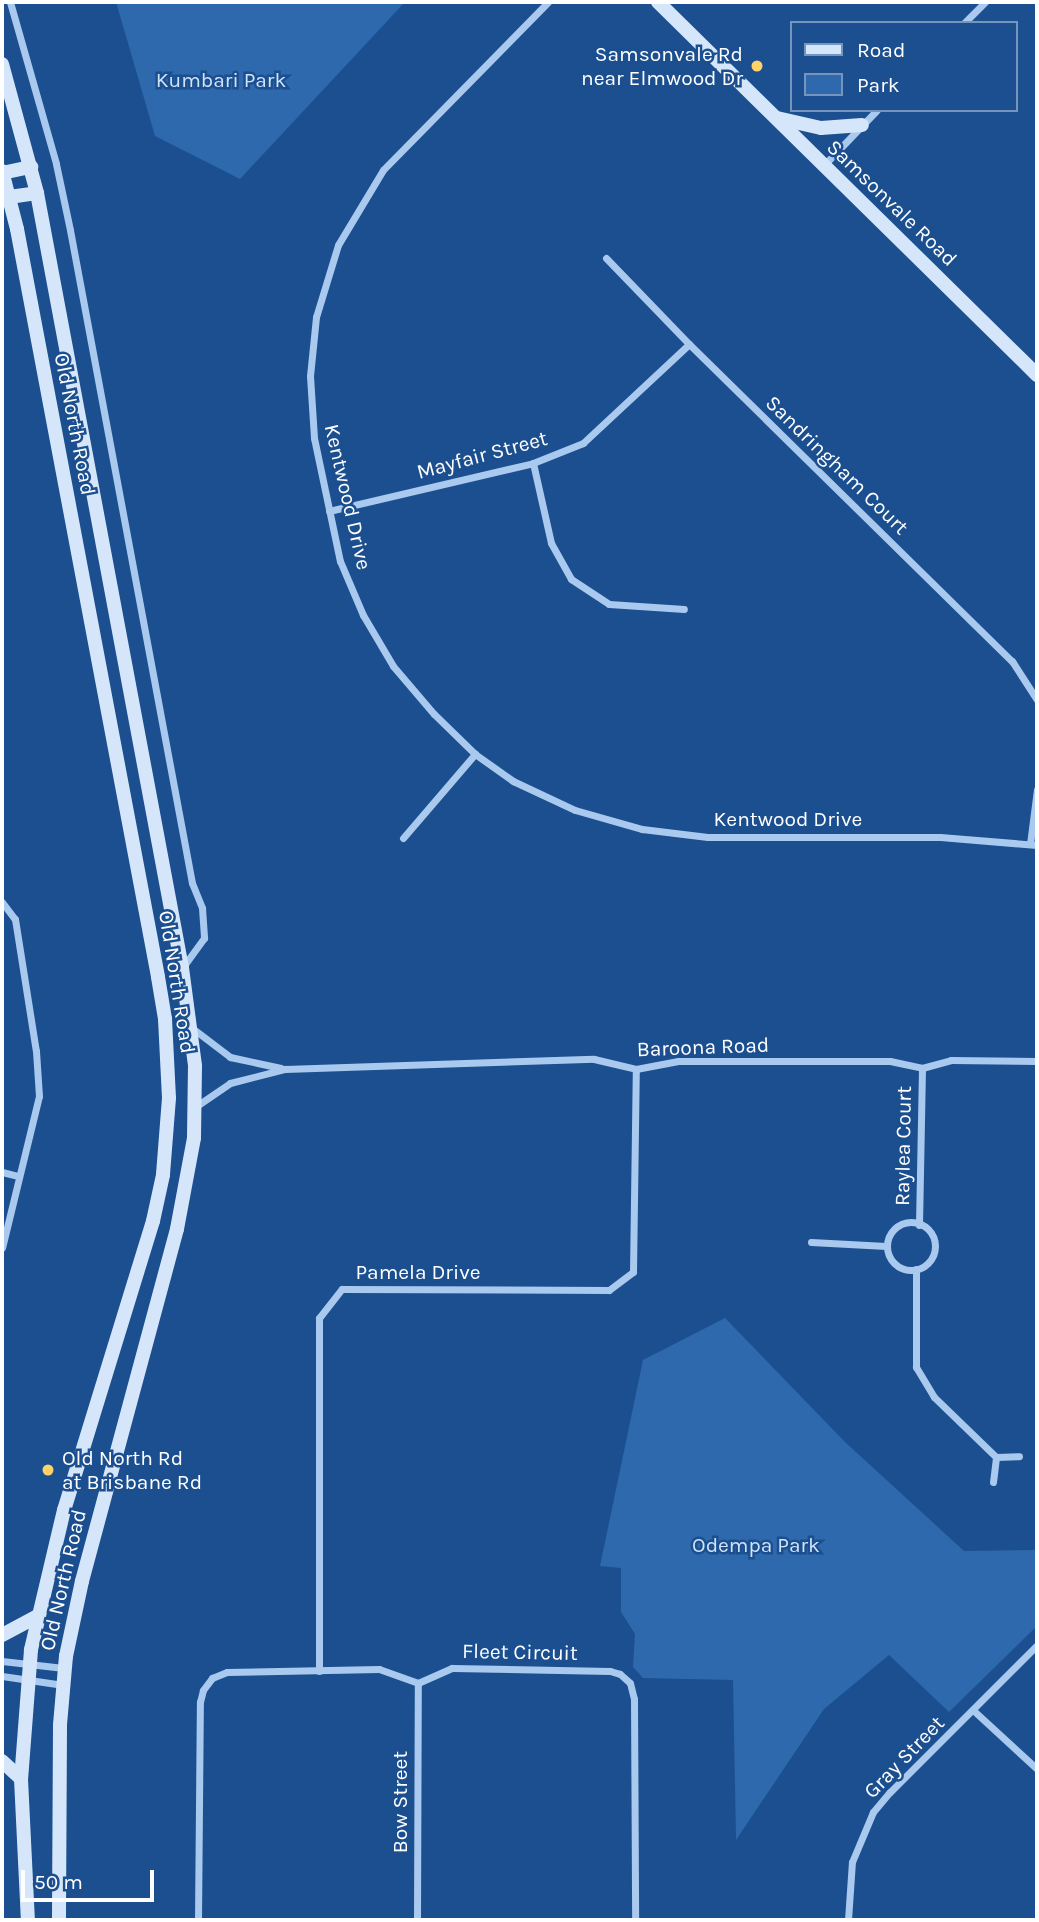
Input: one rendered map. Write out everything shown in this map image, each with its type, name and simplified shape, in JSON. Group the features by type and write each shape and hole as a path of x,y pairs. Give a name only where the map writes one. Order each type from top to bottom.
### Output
{"main road":[{"name":"Samsonvale Road","path":"657,2 1037,375"},
{"name":"Old North Road","path":"2,64 37,193 183,968 192,1028 195,1107 194,1138 177,1230 82,1581 64,1668 58,1845 59,1920"},
{"path":"776,118 821,128 862,125"},
{"path":"2,173 31,167"},
{"name":"Old North Road","path":"2,173 5,197 20,242 158,977 169,1061 168,1135 153,1221 64,1510 37,1616 29,1664 21,1779 28,1920"},
{"path":"5,197 37,193"},
{"path":"2,1635 37,1616"},
{"path":"2,1761 21,1779"}],"street":[{"name":"Old North Road","path":"10,2 56,164 70,230 192,883 202,908 204,938 183,968"},
{"name":"Kentwood Drive","path":"548,2 383,170 338,245 316,317 310,376 314,438 340,561 363,615 393,666 434,714 475,754 513,781 575,810 642,829 708,837 940,837 1034,845"},
{"path":"966,21 985,2"},
{"path":"824,165 875,112"},
{"name":"Sandringham Court","path":"606,258 689,344 1012,660 1037,700"},
{"name":"Mayfair Street","path":"329,510 533,463 583,443 689,344"},
{"path":"533,463 551,543 571,579 609,604 684,609"},
{"path":"403,838 475,754"},
{"path":"1034,845 1037,789"},
{"path":"2,902 16,919 36,1051 39,1096 32,1135 18,1176 2,1248"},
{"name":"Baroona Road","path":"192,1028 229,1057 285,1069"},
{"name":"Baroona Road","path":"195,1107 230,1083 285,1069 594,1059 636,1069 678,1061 890,1061 922,1068 951,1060 1037,1061"},
{"name":"Raylea Court","path":"919,1224 922,1068"},
{"name":"Pamela Drive","path":"319,1671 319,1318 342,1289 609,1290 633,1272 636,1069"},
{"path":"2,1172 18,1176"},
{"name":"Raylea Court","path":"886,1246 893,1228 911,1221 928,1229 936,1247 929,1264 916,1269"},
{"path":"811,1242 886,1246 893,1264 911,1271 916,1269 916,1367 934,1397 996,1457 1019,1455"},
{"path":"993,1482 996,1457"},
{"name":"Gray Street","path":"848,1920 852,1862 873,1812 1037,1645"},
{"path":"2,1661 64,1668"},
{"name":"Fleet Circuit","path":"418,1683 452,1668 610,1671 626,1678 634,1699 635,1920"},
{"path":"198,1920 200,1702 203,1690 216,1675 227,1672 379,1669 418,1683"},
{"path":"2,1676 63,1685"},
{"name":"Bow Street","path":"417,1920 418,1683"},
{"path":"974,1711 1037,1769"}],"green space":[{"name":"Kumbari Park","path":"116,2 405,2 240,179 155,136"},
{"name":"Odempa Park","path":"725,1318 845,1442 964,1551 1037,1550 1037,1626 949,1712 889,1655 824,1709 736,1840 733,1680 643,1678 633,1667 635,1634 621,1612 621,1568 600,1566 643,1360"}],"place":[{"name":"Samsonvale Rd near Elmwood Dr","path":"757,66"},
{"name":"Old North Rd at Brisbane Rd","path":"48,1470"}]}
